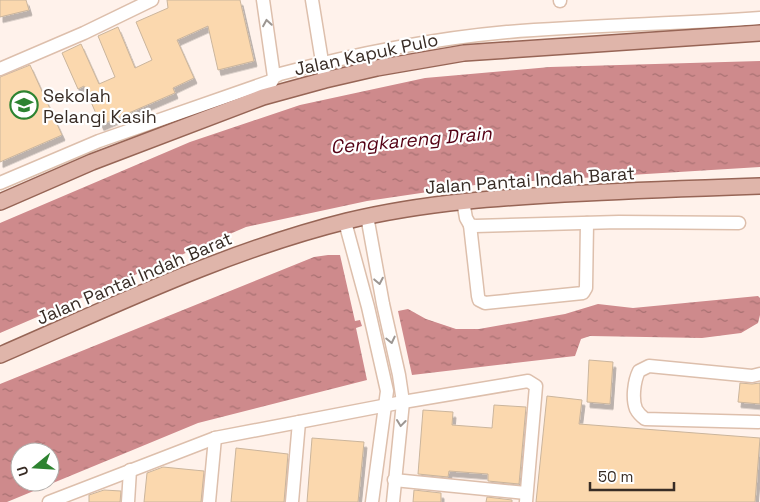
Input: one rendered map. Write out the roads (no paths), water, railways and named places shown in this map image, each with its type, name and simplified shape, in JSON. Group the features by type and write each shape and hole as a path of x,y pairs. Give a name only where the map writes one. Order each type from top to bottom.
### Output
{"main road":[{"name":"Jalan Kapuk Pulo","path":"0,202 92,162 263,97 377,68 464,53 760,33"},
{"name":"Jalan Pantai Indah Barat","path":"0,355 250,250 367,216 432,204 551,194 760,186"}],"street":[{"path":"0,69 152,0"},
{"path":"263,0 273,79 263,97"},
{"path":"312,0 324,80"},
{"name":"Jalan Kapuk Pulo","path":"0,183 99,141 322,63 441,40 506,32 760,18"},
{"path":"463,201 466,218 470,225 478,296 479,300 485,303 583,293 586,288 587,223"},
{"path":"367,216 403,402 392,502"},
{"path":"345,222 360,272 387,396 372,502"},
{"path":"470,225 739,223"},
{"path":"758,422 645,418 637,412 634,403 636,377 639,371 650,366 752,376 760,374"},
{"path":"49,502 215,438 403,402 528,381 536,386 526,497 394,480"},
{"path":"292,502 299,422"},
{"path":"210,502 215,438"},
{"path":"128,502 130,470"}],"water":[{"name":"Cengkareng Drain","path":"760,61 760,167 482,184 367,201 246,227 0,333 0,223 190,142 300,105 425,78 550,67"},
{"path":"328,255 340,255 355,321 360,320 362,326 356,328 367,380 198,423 60,480 60,442 10,442 10,492 31,492 7,502 0,502 0,384 314,257"},
{"path":"758,296 760,298 760,315 758,323 741,333 702,338 590,336 581,339 575,356 412,375 398,311 408,309 426,319 456,329 479,329 565,314 598,304 633,308"}],"place":[{"name":"Sekolah Pelangi Kasih","path":"24,105"}]}
